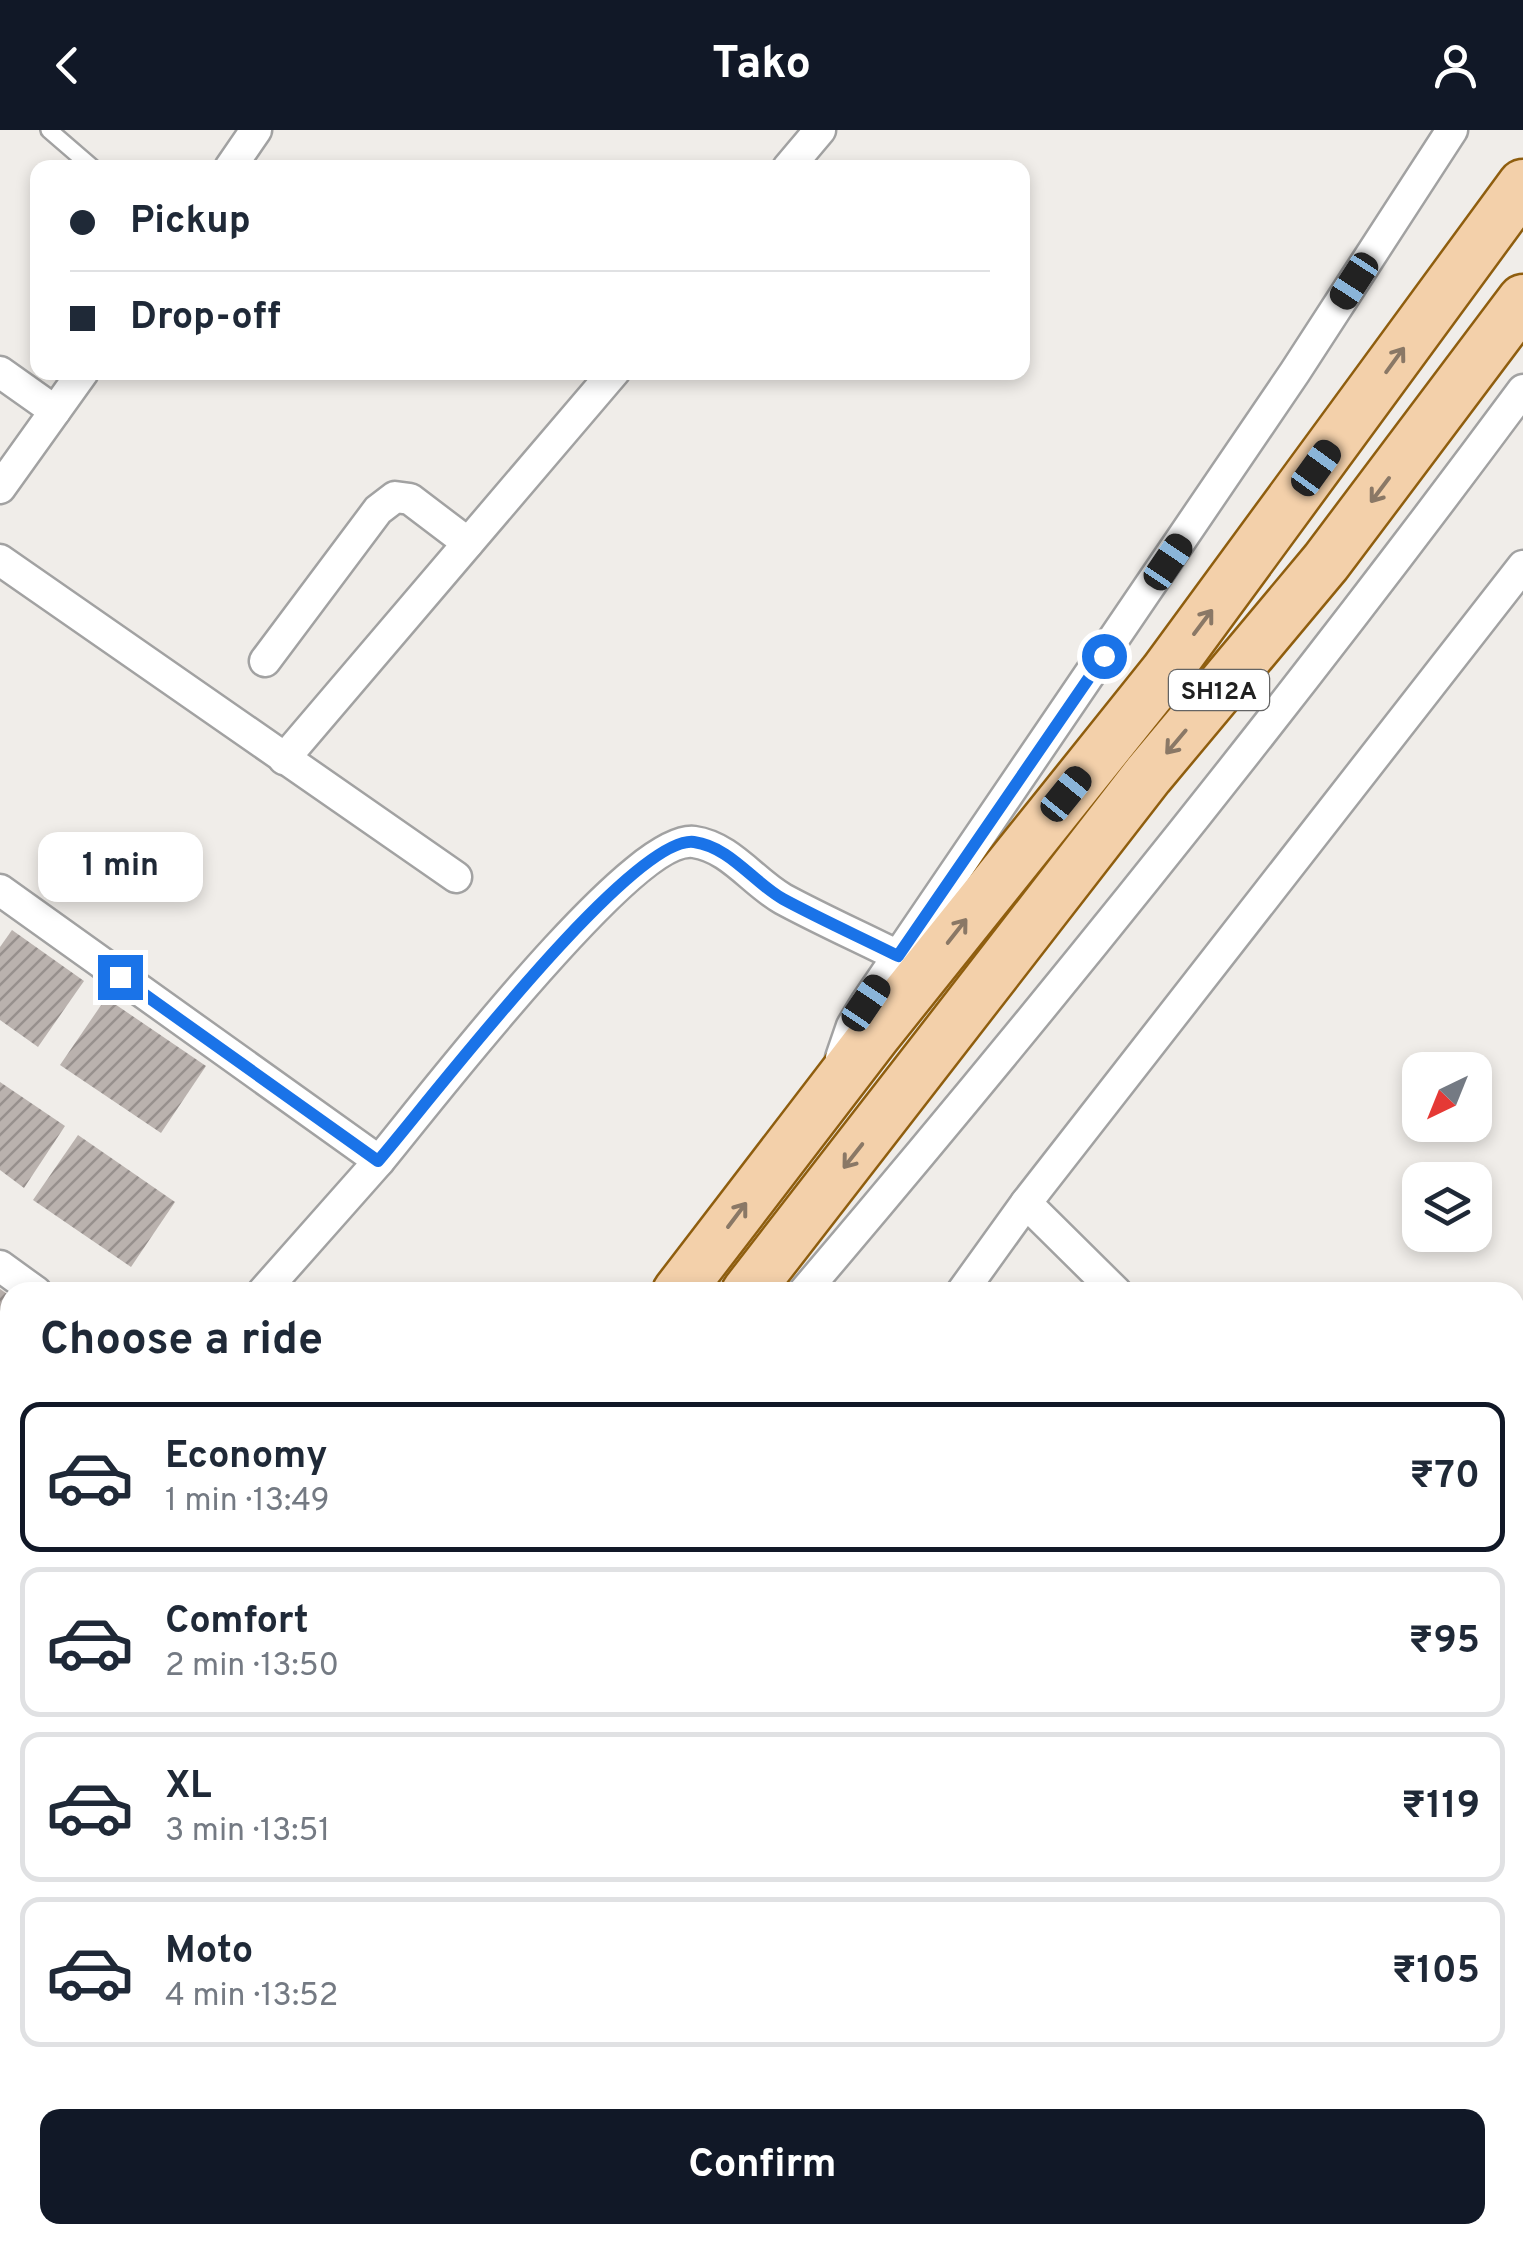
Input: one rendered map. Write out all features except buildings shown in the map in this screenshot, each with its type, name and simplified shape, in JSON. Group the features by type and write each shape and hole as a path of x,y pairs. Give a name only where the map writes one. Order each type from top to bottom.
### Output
{"main road":[{"name":"SH12A","path":"686,1282 832,1090 1176,658 1523,186"},
{"name":"SH12A","path":"755,1282 1148,775 1326,562 1523,300"}],"street":[{"path":"235,160 256,130"},
{"path":"795,160 820,130"},
{"path":"832,1090 852,1026 1200,514 1452,130"},
{"path":"0,372 55,411"},
{"path":"0,488 77,380"},
{"path":"284,760 607,380"},
{"path":"812,1282 1161,858 1404,550 1523,390"},
{"path":"265,661 378,510 395,496 410,499 468,544"},
{"path":"0,560 456,876"},
{"path":"969,1282 1026,1203 1523,566"},
{"path":"272,1282 581,920 665,848 692,842 726,854 781,898 898,956"},
{"path":"0,890 378,1161"},
{"path":"1026,1203 1106,1282"},
{"path":"0,1266 22,1282"}],"lane":[{"path":"49,130 84,160"}],"route":[{"path":"120,977 378,1161 581,920 665,848 692,842 726,854 781,898 898,956 1104,656"}]}
